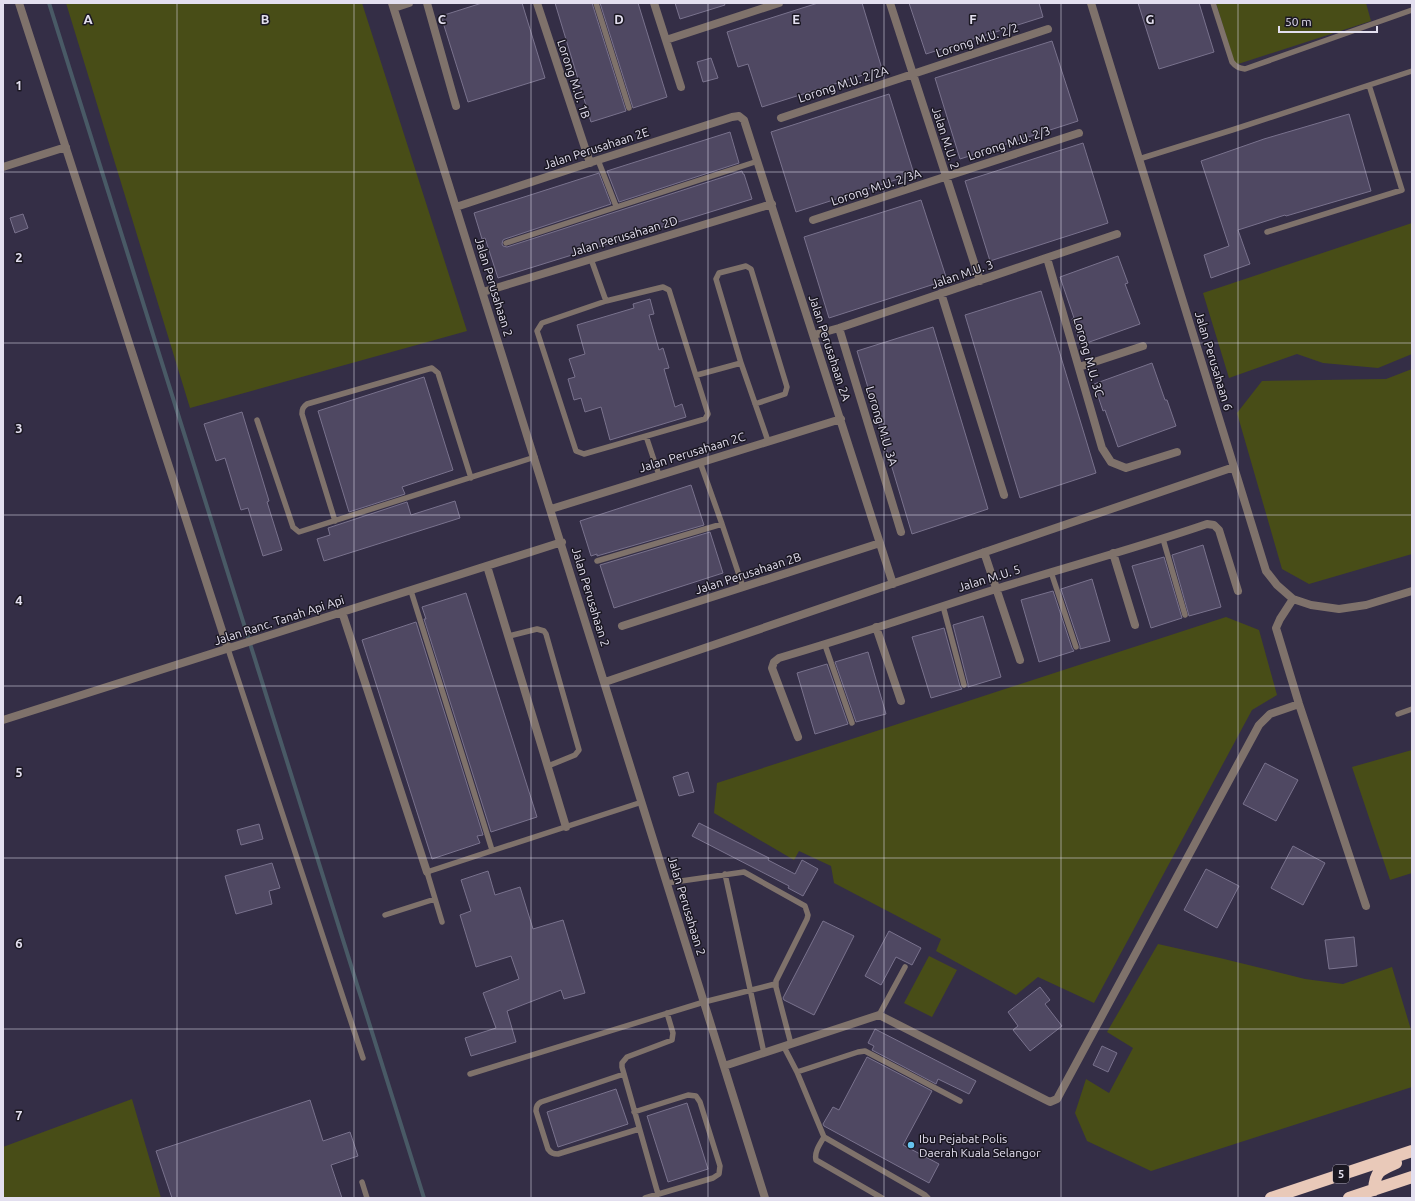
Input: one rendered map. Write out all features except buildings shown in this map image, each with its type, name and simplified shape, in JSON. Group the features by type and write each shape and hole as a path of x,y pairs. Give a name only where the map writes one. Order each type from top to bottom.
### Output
{"highway":[{"name":"5","path":"1271,1198 1412,1151"},
{"path":"1375,1194 1375,1178 1383,1169 1412,1157"},
{"name":"5","path":"1349,1198 1375,1194 1412,1178"}],"street":[{"path":"19,3 228,649"},
{"path":"393,5 409,3"},
{"path":"427,3 456,106"},
{"name":"Lorong M.U. 1B","path":"537,3 590,163"},
{"path":"654,3 681,87"},
{"path":"666,40 779,3"},
{"name":"Jalan M.U. 2","path":"890,3 980,281"},
{"name":"Jalan Perusahaan 6","path":"1091,3 1266,571 1277,585 1293,599 1311,605 1339,609 1366,605 1412,591"},
{"name":"Jalan Perusahaan 2","path":"393,5 562,542 765,1198"},
{"name":"Lorong M.U. 2/2","path":"913,74 1048,29"},
{"name":"Lorong M.U. 2/2A","path":"781,118 913,74"},
{"name":"Jalan Perusahaan 2E","path":"456,208 732,117 739,116 744,120"},
{"name":"Jalan Perusahaan 2A","path":"744,120 893,584"},
{"name":"Lorong M.U. 2/3","path":"946,177 1079,133"},
{"path":"3,168 66,147"},
{"name":"Lorong M.U. 2/3A","path":"813,220 946,177"},
{"name":"Jalan Perusahaan 2D","path":"483,292 772,204"},
{"name":"Jalan M.U. 3","path":"814,335 839,328 1117,234"},
{"name":"Lorong M.U. 3C","path":"1047,258 1102,448 1111,462 1126,468 1177,452"},
{"path":"941,293 1004,495"},
{"name":"Lorong M.U. 3A","path":"839,328 901,532"},
{"path":"1079,367 1143,346"},
{"name":"Jalan Perusahaan 2C","path":"551,509 841,419"},
{"path":"605,682 1234,467"},
{"name":"Jalan M.U. 5","path":"798,737 772,668 774,662 779,658 1207,524 1214,525 1219,530 1238,591"},
{"name":"Jalan Ranc. Tanah Api Api","path":"3,720 562,542"},
{"name":"Jalan Perusahaan 2B","path":"622,626 880,543"},
{"path":"984,552 1020,660"},
{"path":"1113,553 1135,625"},
{"path":"487,566 566,827"},
{"path":"1293,599 1276,628 1299,704 1366,906"},
{"path":"342,612 427,872"},
{"path":"876,627 901,701"},
{"path":"724,1066 879,1015 1050,1102 1057,1099 1259,725 1270,714 1299,704"}],"lane":[{"path":"596,3 629,108"},
{"path":"1213,3 1232,62 1236,67 1245,69 1412,10"},
{"path":"1139,159 1412,71"},
{"path":"1267,232 1402,190 1368,85"},
{"path":"598,160 616,206"},
{"path":"506,243 758,161"},
{"path":"591,259 606,301"},
{"path":"755,404 785,394 787,387 751,269 746,266 719,273 716,279 741,363 755,404 768,441"},
{"path":"663,287 669,290 697,375 708,414 706,419 584,454 576,451 537,331 542,323 606,301 663,287"},
{"path":"697,375 741,363"},
{"path":"335,521 302,414 304,406 307,404 432,368 438,373 471,478"},
{"path":"257,420 293,527 299,532 303,532 535,457"},
{"path":"646,436 659,475"},
{"path":"700,462 743,587"},
{"path":"597,561 722,524"},
{"path":"1162,539 1185,615"},
{"path":"1050,572 1076,647"},
{"path":"411,591 492,850"},
{"path":"943,606 964,685"},
{"path":"509,636 537,629 544,630 546,634 579,750 575,755 548,766"},
{"path":"825,644 852,723"},
{"path":"228,649 363,1058"},
{"path":"1398,714 1412,708"},
{"path":"442,922 427,872 642,802"},
{"path":"667,883 741,872 746,873 802,904 808,910 807,919 776,979 775,984 788,1045 797,1072 824,1138 925,1194 928,1198"},
{"path":"725,874 764,1053"},
{"path":"386,915 435,898"},
{"path":"879,1015 905,967"},
{"path":"470,1074 704,1002 775,984"},
{"path":"658,1194 622,1067 624,1060 672,1040 673,1033 667,1013"},
{"path":"797,1072 865,1051 960,1101"},
{"path":"624,1074 541,1102 536,1107 536,1112 548,1149 554,1154 639,1129"},
{"path":"634,1112 688,1095 696,1096 700,1102 720,1166 719,1174 713,1178 645,1198"},
{"path":"824,1138 816,1152 816,1160 882,1198"},
{"path":"362,1182 366,1198"}],"green space":[{"path":"66,3 362,3 467,331 190,408"},
{"path":"1216,3 1366,3 1371,21 1235,65"},
{"path":"1412,223 1412,354 1378,368 1323,363 1297,354 1229,378 1203,293"},
{"path":"1412,369 1412,554 1309,584 1282,569 1237,413 1262,381 1386,379"},
{"path":"1226,617 1259,630 1277,695 1252,710 1094,1003 1038,977 1016,995 936,951 941,939 834,883 831,866 799,851 794,860 714,813 717,783"},
{"path":"1412,750 1412,873 1390,880 1352,767"},
{"path":"1158,944 1305,979 1343,984 1392,967 1412,1033 1412,1087 1151,1171 1087,1141 1075,1113 1086,1079 1109,1093 1133,1048 1107,1032"},
{"path":"929,956 957,970 932,1017 904,1003"},
{"path":"132,1099 161,1198 3,1198 3,1147"}],"waterway":[{"path":"49,3 424,1198"}],"place":[{"name":"Ibu Pejabat Polis Daerah Kuala Selangor","path":"911,1145"}]}
